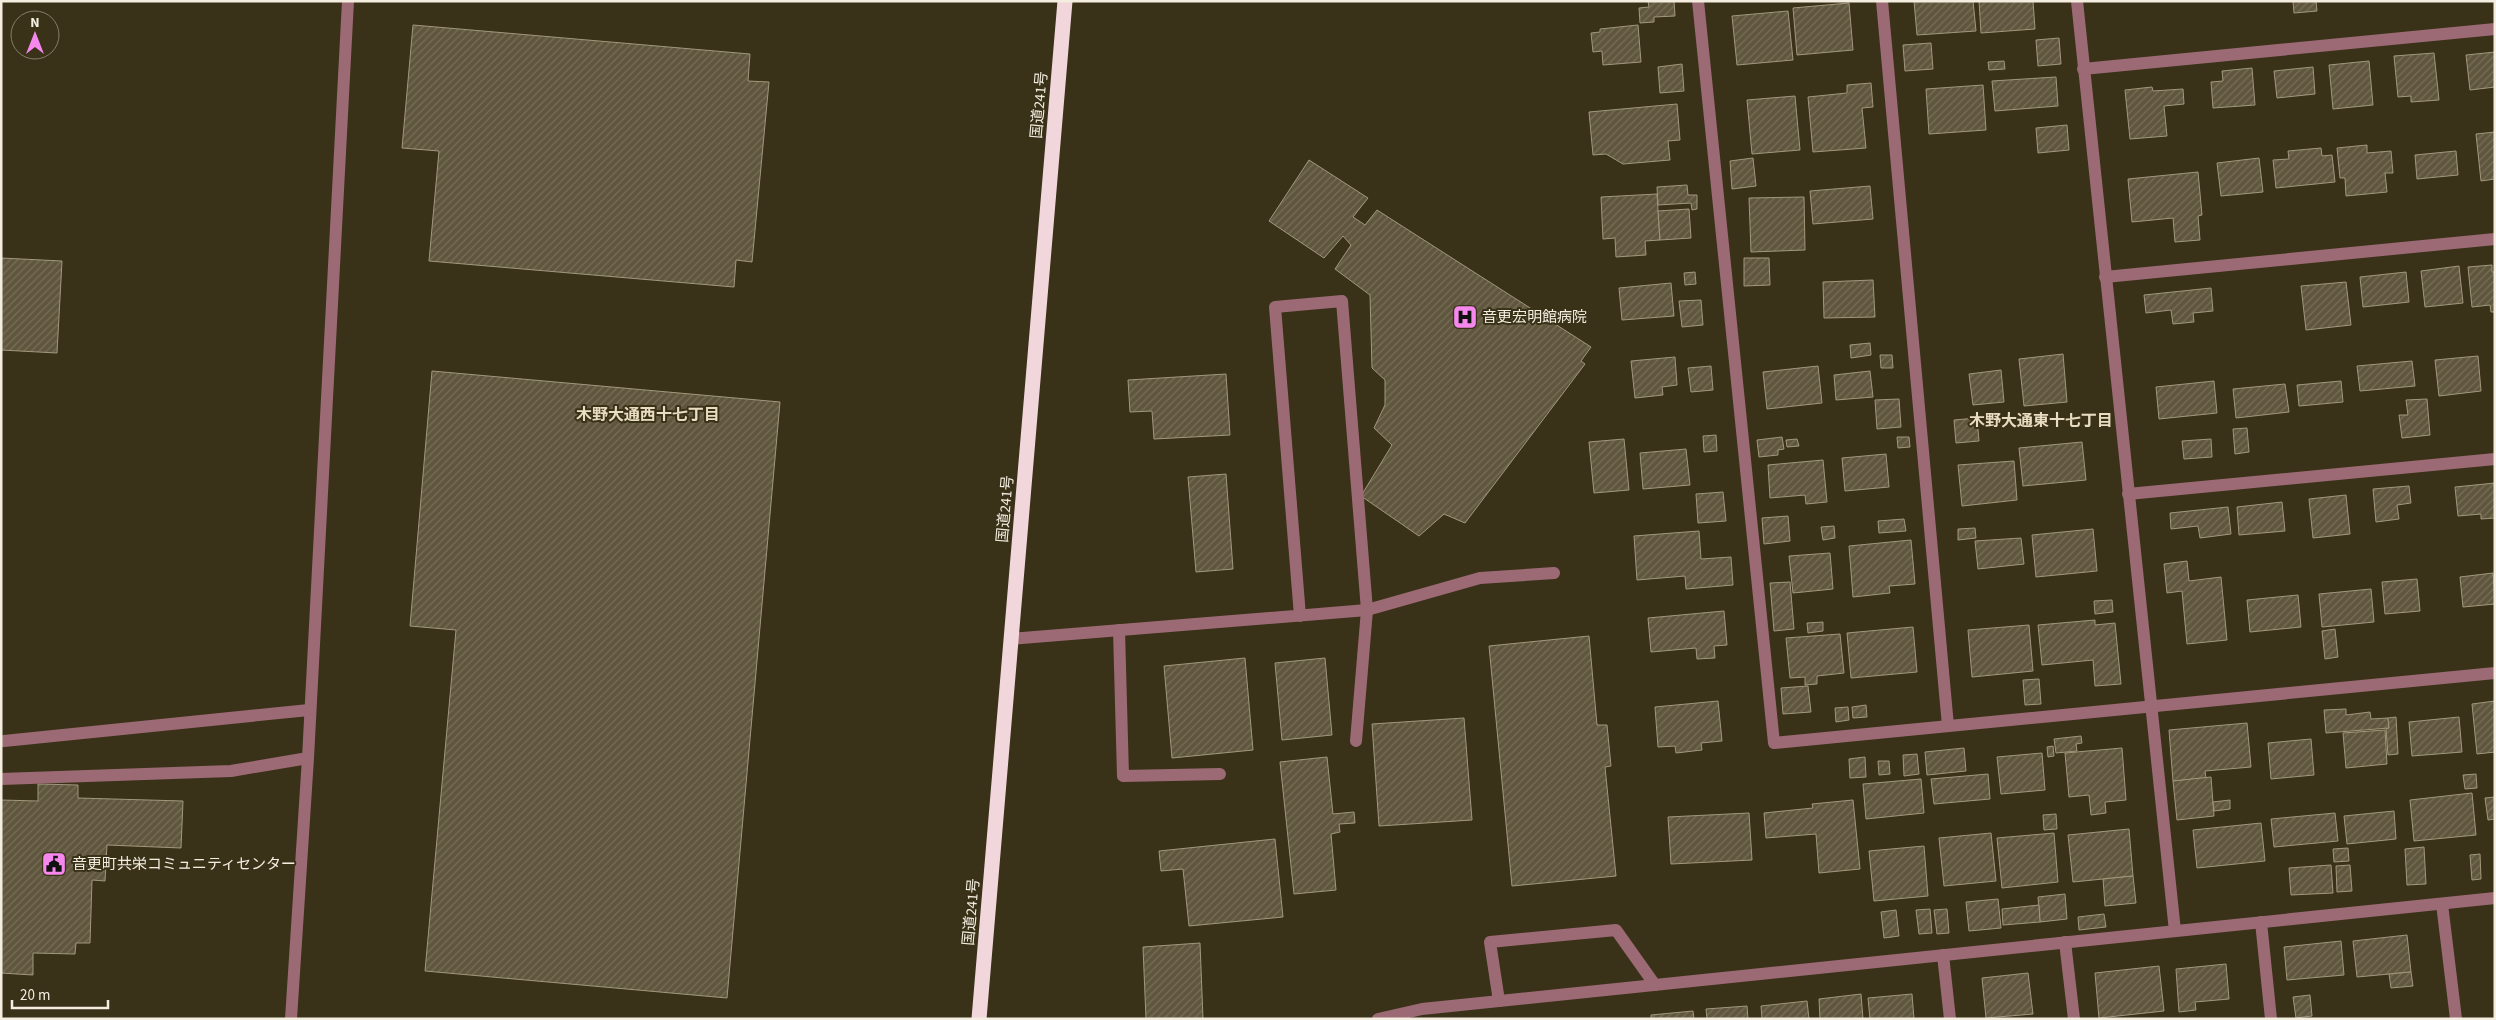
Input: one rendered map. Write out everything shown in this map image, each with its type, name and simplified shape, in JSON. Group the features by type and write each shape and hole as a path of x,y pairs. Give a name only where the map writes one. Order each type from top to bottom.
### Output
{"highway":[{"name":"国道241号","path":"979,1019 1065,1"}],"street":[{"path":"291,1019 308,758 309,710 348,1"},
{"path":"1698,1 1774,743 2495,673"},
{"path":"1882,1 1948,726"},
{"path":"2077,1 2175,931"},
{"path":"2083,69 2495,29"},
{"path":"2105,277 2495,240"},
{"path":"1300,616 1275,307 1342,301 1367,610 1356,741"},
{"path":"2128,494 2495,459"},
{"path":"1012,639 1367,610 1480,578 1554,573"},
{"path":"1119,630 1123,776 1220,774"},
{"path":"4,741 309,710"},
{"path":"1,779 231,771 308,758"},
{"path":"1378,1019 1423,1014 1499,1001 2495,898"},
{"path":"2442,904 2456,1019"},
{"path":"2261,922 2271,1019"},
{"path":"1499,1001 1490,942 1616,930 1654,985"},
{"path":"2066,942 2074,1019"},
{"path":"1944,955 1950,1019"}],"building":[{"path":"1648,1 1674,1 1675,16 1654,17 1654,22 1640,23 1639,8 1649,7"},
{"path":"1914,1 1973,1 1976,31 1917,35"},
{"path":"1979,1 2033,1 2035,29 1981,33"},
{"path":"2293,1 2316,1 2317,11 2294,13"},
{"path":"1849,3 1853,50 1797,55 1793,8"},
{"path":"1788,11 1793,60 1737,65 1732,16"},
{"path":"413,25 750,54 748,81 769,82 752,262 736,260 734,287 429,261 439,151 402,148"},
{"path":"1638,25 1641,62 1603,65 1602,51 1593,52 1591,33 1600,32 1600,29"},
{"path":"2059,38 2061,64 2038,66 2036,40"},
{"path":"1931,43 1933,69 1905,71 1903,45"},
{"path":"2495,52 2495,87 2470,90 2466,55"},
{"path":"2434,53 2439,100 2411,102 2411,96 2398,97 2394,56"},
{"path":"2004,61 2005,69 1989,70 1988,62"},
{"path":"2369,61 2373,105 2333,109 2329,65"},
{"path":"1682,64 1684,91 1660,93 1658,67"},
{"path":"2313,67 2315,94 2277,98 2274,71"},
{"path":"2252,68 2255,105 2213,108 2211,82 2223,81 2222,71"},
{"path":"2056,77 2058,106 1995,111 1992,81"},
{"path":"1871,83 1873,107 1862,108 1866,148 1813,152 1808,97 1847,93 1847,85"},
{"path":"1983,85 1986,130 1929,134 1926,89"},
{"path":"2152,87 2153,91 2183,89 2184,104 2164,106 2167,136 2130,139 2125,90"},
{"path":"1795,96 1800,150 1752,154 1747,100"},
{"path":"1677,104 1680,140 1668,141 1670,160 1623,164 1606,154 1593,155 1589,112"},
{"path":"2067,125 2069,150 2038,153 2036,128"},
{"path":"2495,132 2495,179 2481,181 2476,134"},
{"path":"2367,145 2367,153 2391,151 2393,173 2385,173 2387,192 2346,196 2345,178 2340,178 2337,148"},
{"path":"2321,148 2322,156 2332,155 2335,182 2276,188 2273,160 2289,159 2288,151"},
{"path":"2456,151 2458,175 2417,179 2415,155"},
{"path":"1753,158 1756,186 1732,189 1730,161"},
{"path":"2259,158 2263,192 2221,196 2217,163"},
{"path":"1309,160 1368,198 1353,217 1365,225 1377,210 1591,347 1581,361 1585,364 1465,523 1444,514 1419,536 1361,496 1392,445 1374,428 1385,405 1385,380 1372,368 1370,295 1335,269 1351,245 1343,236 1324,258 1269,221"},
{"path":"2198,172 2202,215 2198,216 2200,240 2175,242 2173,218 2132,222 2128,179"},
{"path":"1687,185 1688,195 1697,195 1697,209 1692,210 1691,203 1658,205 1657,187"},
{"path":"1870,186 1873,219 1813,224 1810,191"},
{"path":"1657,194 1660,240 1645,241 1646,255 1616,257 1615,238 1603,239 1601,197"},
{"path":"1804,197 1805,250 1751,252 1749,198"},
{"path":"1689,209 1691,238 1660,240 1658,211"},
{"path":"1,258 62,261 57,353 1,350"},
{"path":"1744,258 1769,258 1770,285 1744,286"},
{"path":"2492,265 2492,272 2495,272 2495,312 2491,312 2490,305 2472,307 2468,267"},
{"path":"2459,266 2463,303 2425,307 2421,271"},
{"path":"1695,272 1696,284 1685,285 1684,273"},
{"path":"2406,272 2409,302 2363,307 2360,277"},
{"path":"1873,280 1875,317 1824,318 1823,282"},
{"path":"2346,282 2351,325 2306,330 2301,286"},
{"path":"1671,283 1674,316 1622,320 1619,288"},
{"path":"2211,288 2213,311 2193,313 2194,322 2173,324 2171,310 2146,313 2144,295"},
{"path":"1701,300 1703,325 1682,327 1679,301"},
{"path":"1870,343 1871,355 1851,358 1850,345"},
{"path":"2063,354 2067,402 2024,406 2019,359"},
{"path":"1880,355 1892,355 1893,368 1881,368"},
{"path":"2478,356 2481,391 2439,396 2435,360"},
{"path":"1675,357 1677,385 1662,387 1663,395 1635,398 1631,361"},
{"path":"2412,361 2415,386 2360,391 2357,366"},
{"path":"1711,366 1713,390 1691,392 1688,368"},
{"path":"1818,366 1822,403 1767,409 1763,372"},
{"path":"2001,370 2004,402 1973,405 1969,374"},
{"path":"432,371 780,402 727,998 425,971 456,630 410,626"},
{"path":"1870,371 1873,397 1836,400 1834,375"},
{"path":"1226,374 1230,435 1154,439 1152,411 1130,412 1128,380"},
{"path":"2214,381 2217,413 2159,419 2156,387"},
{"path":"2341,381 2343,402 2299,406 2297,385"},
{"path":"2285,384 2289,412 2236,418 2233,389"},
{"path":"1899,399 1901,427 1877,429 1875,400"},
{"path":"2427,399 2430,435 2402,438 2399,415 2408,415 2406,400"},
{"path":"1977,418 1979,441 1956,443 1954,420"},
{"path":"2247,428 2249,452 2235,454 2233,429"},
{"path":"1716,435 1717,451 1704,452 1703,436"},
{"path":"1782,437 1784,449 1778,450 1778,455 1759,457 1757,440"},
{"path":"1897,437 1909,437 1910,447 1898,448"},
{"path":"1624,439 1629,490 1594,493 1589,442"},
{"path":"1797,439 1799,446 1787,447 1786,440"},
{"path":"2211,439 2212,457 2184,459 2182,441"},
{"path":"2082,442 2086,480 2023,486 2019,448"},
{"path":"1686,449 1690,485 1643,489 1640,453"},
{"path":"1886,454 1889,487 1845,491 1842,458"},
{"path":"1823,460 1827,502 1806,504 1805,495 1770,498 1768,465"},
{"path":"2014,461 2017,500 1962,506 1958,465"},
{"path":"1226,474 1233,569 1196,572 1188,477"},
{"path":"2495,483 2495,518 2481,519 2481,514 2458,516 2455,487"},
{"path":"2409,486 2411,503 2397,505 2399,519 2376,522 2373,489"},
{"path":"1723,492 1726,521 1698,523 1696,494"},
{"path":"2346,495 2350,534 2313,538 2309,499"},
{"path":"2282,502 2285,531 2239,535 2237,507"},
{"path":"2228,507 2231,534 2200,538 2198,526 2171,529 2170,513"},
{"path":"1788,516 1790,541 1764,544 1762,518"},
{"path":"1904,519 1906,531 1879,533 1878,521"},
{"path":"1834,526 1835,538 1823,540 1821,527"},
{"path":"1975,528 1976,538 1958,540 1958,529"},
{"path":"2093,529 2097,571 2036,577 2032,535"},
{"path":"1699,531 1701,559 1731,557 1733,585 1686,589 1685,576 1637,580 1634,536"},
{"path":"2021,538 2024,564 1978,569 1975,541"},
{"path":"1911,540 1915,584 1889,586 1890,593 1853,597 1849,546"},
{"path":"1830,553 1833,589 1793,593 1789,556"},
{"path":"2187,561 2189,581 2221,577 2227,640 2187,644 2182,591 2167,593 2164,564"},
{"path":"2493,573 2495,604 2463,607 2460,577"},
{"path":"2417,579 2420,611 2385,614 2382,582"},
{"path":"1790,582 1794,629 1774,631 1770,583"},
{"path":"2371,589 2374,622 2322,627 2319,594"},
{"path":"2298,595 2301,627 2250,632 2247,600"},
{"path":"2112,600 2113,612 2095,614 2094,601"},
{"path":"1724,611 1727,645 1714,646 1715,658 1697,659 1696,648 1651,652 1648,618"},
{"path":"2095,620 2095,625 2115,623 2121,684 2095,686 2093,660 2042,665 2038,625"},
{"path":"1823,622 1823,631 1808,633 1807,623"},
{"path":"2029,625 2033,671 1972,677 1968,630"},
{"path":"1913,627 1917,672 1851,678 1847,633"},
{"path":"2335,629 2338,657 2325,659 2322,631"},
{"path":"1840,634 1844,673 1817,676 1817,684 1805,685 1805,677 1790,678 1786,638"},
{"path":"1589,636 1597,725 1607,725 1611,766 1605,767 1616,876 1512,886 1489,646"},
{"path":"1245,658 1253,750 1172,758 1164,666"},
{"path":"1325,658 1332,735 1282,740 1275,663"},
{"path":"2039,679 2041,704 2025,705 2023,680"},
{"path":"1808,686 1811,712 1783,714 1781,688"},
{"path":"1718,701 1722,741 1701,743 1702,750 1676,753 1675,746 1658,747 1655,707"},
{"path":"2495,701 2495,752 2477,754 2472,704"},
{"path":"1866,705 1867,717 1853,718 1852,707"},
{"path":"1848,707 1849,720 1836,722 1835,708"},
{"path":"2346,709 2346,715 2370,712 2371,719 2388,718 2389,728 2326,733 2324,710"},
{"path":"2396,717 2398,754 2388,755 2386,729 2389,728 2388,718"},
{"path":"2459,717 2462,752 2412,756 2409,722"},
{"path":"1464,718 1472,820 1379,826 1372,724"},
{"path":"2247,723 2251,767 2205,771 2206,778 2173,781 2169,730"},
{"path":"2385,730 2387,764 2346,768 2343,733"},
{"path":"2081,736 2082,743 2076,744 2077,751 2056,753 2054,739"},
{"path":"2311,739 2314,775 2271,779 2268,743"},
{"path":"2053,746 2054,756 2048,757 2047,747"},
{"path":"1964,748 1966,771 1927,775 1925,752"},
{"path":"2122,748 2126,800 2105,802 2106,813 2091,815 2089,795 2069,797 2065,753"},
{"path":"2042,753 2045,790 2001,794 1997,757"},
{"path":"1917,754 1919,774 1904,776 1903,755"},
{"path":"1327,757 1333,814 1354,812 1355,823 1339,824 1340,832 1331,834 1336,890 1294,894 1280,762"},
{"path":"1865,757 1866,777 1850,778 1849,759"},
{"path":"1878,761 1889,761 1890,774 1879,775"},
{"path":"1988,774 1990,799 1934,804 1931,779"},
{"path":"2476,774 2477,788 2465,789 2463,775"},
{"path":"2211,777 2214,816 2177,820 2173,781"},
{"path":"1921,779 1924,813 1866,819 1863,784"},
{"name":"音更町共栄コミュニティセンター","path":"38,784 78,785 78,798 183,801 181,848 107,845 105,881 92,880 90,943 76,943 75,954 33,953 33,975 1,973 1,800 38,801"},
{"path":"2472,793 2476,835 2414,841 2410,800"},
{"path":"2495,797 2495,819 2488,820 2485,798"},
{"path":"1853,800 1860,869 1819,873 1816,834 1766,838 1764,813 1813,808 1812,804"},
{"path":"2230,800 2230,809 2214,811 2213,802"},
{"path":"2394,811 2396,839 2347,844 2344,816"},
{"path":"1749,813 1752,860 1671,864 1668,817"},
{"path":"2335,813 2338,841 2274,847 2271,819"},
{"path":"2056,814 2057,829 2044,830 2043,815"},
{"path":"2261,823 2265,861 2197,868 2193,830"},
{"path":"2129,829 2133,876 2073,882 2068,835"},
{"path":"1991,833 1996,881 1944,886 1939,838"},
{"path":"2054,833 2058,882 2002,888 1997,838"},
{"path":"1275,839 1283,917 1189,926 1183,869 1161,871 1159,851"},
{"path":"1924,846 1928,896 1874,901 1869,851"},
{"path":"2424,847 2426,884 2407,885 2405,849"},
{"path":"2348,848 2349,861 2334,862 2333,849"},
{"path":"2480,854 2481,879 2472,880 2470,855"},
{"path":"2331,865 2333,893 2291,895 2289,868"},
{"path":"2350,865 2352,891 2337,892 2336,866"},
{"path":"2133,876 2136,903 2105,906 2103,879"},
{"path":"2065,894 2067,919 2040,922 2038,897"},
{"path":"1998,899 2001,928 1969,931 1966,902"},
{"path":"2039,905 2040,922 2003,925 2002,909"},
{"path":"1930,909 1932,933 1919,934 1916,910"},
{"path":"1947,909 1949,933 1937,934 1934,910"},
{"path":"1896,910 1899,936 1884,938 1881,912"},
{"path":"2104,914 2106,927 2079,930 2078,917"},
{"path":"2407,935 2411,972 2357,977 2353,941"},
{"path":"2341,941 2344,975 2287,980 2284,947"},
{"path":"1200,943 1203,1019 1146,1019 1143,947"},
{"path":"2226,964 2229,999 2195,1002 2196,1010 2179,1012 2176,969"},
{"path":"2159,966 2164,1011 2099,1018 2095,973"},
{"path":"2411,972 2413,986 2391,988 2389,974"},
{"path":"2028,973 2033,1014 1986,1018 1982,978"},
{"path":"1861,994 1863,1019 1820,1019 1819,999"},
{"path":"1912,994 1914,1019 1870,1019 1868,998"},
{"path":"2310,995 2312,1016 2296,1018 2293,997"},
{"path":"1807,1001 1809,1019 1762,1019 1761,1006"},
{"path":"1747,1006 1748,1019 1707,1019 1706,1009"},
{"path":"1693,1011 1694,1019 1651,1019 1651,1015"}],"place":[{"name":"音更宏明館病院","path":"1465,317"},
{"name":"音更町共栄コミュニティセンター","path":"54,864"}],"district":[{"name":"木野大通西十七丁目","path":"648,414"},
{"name":"木野大通東十七丁目","path":"2041,420"}]}
